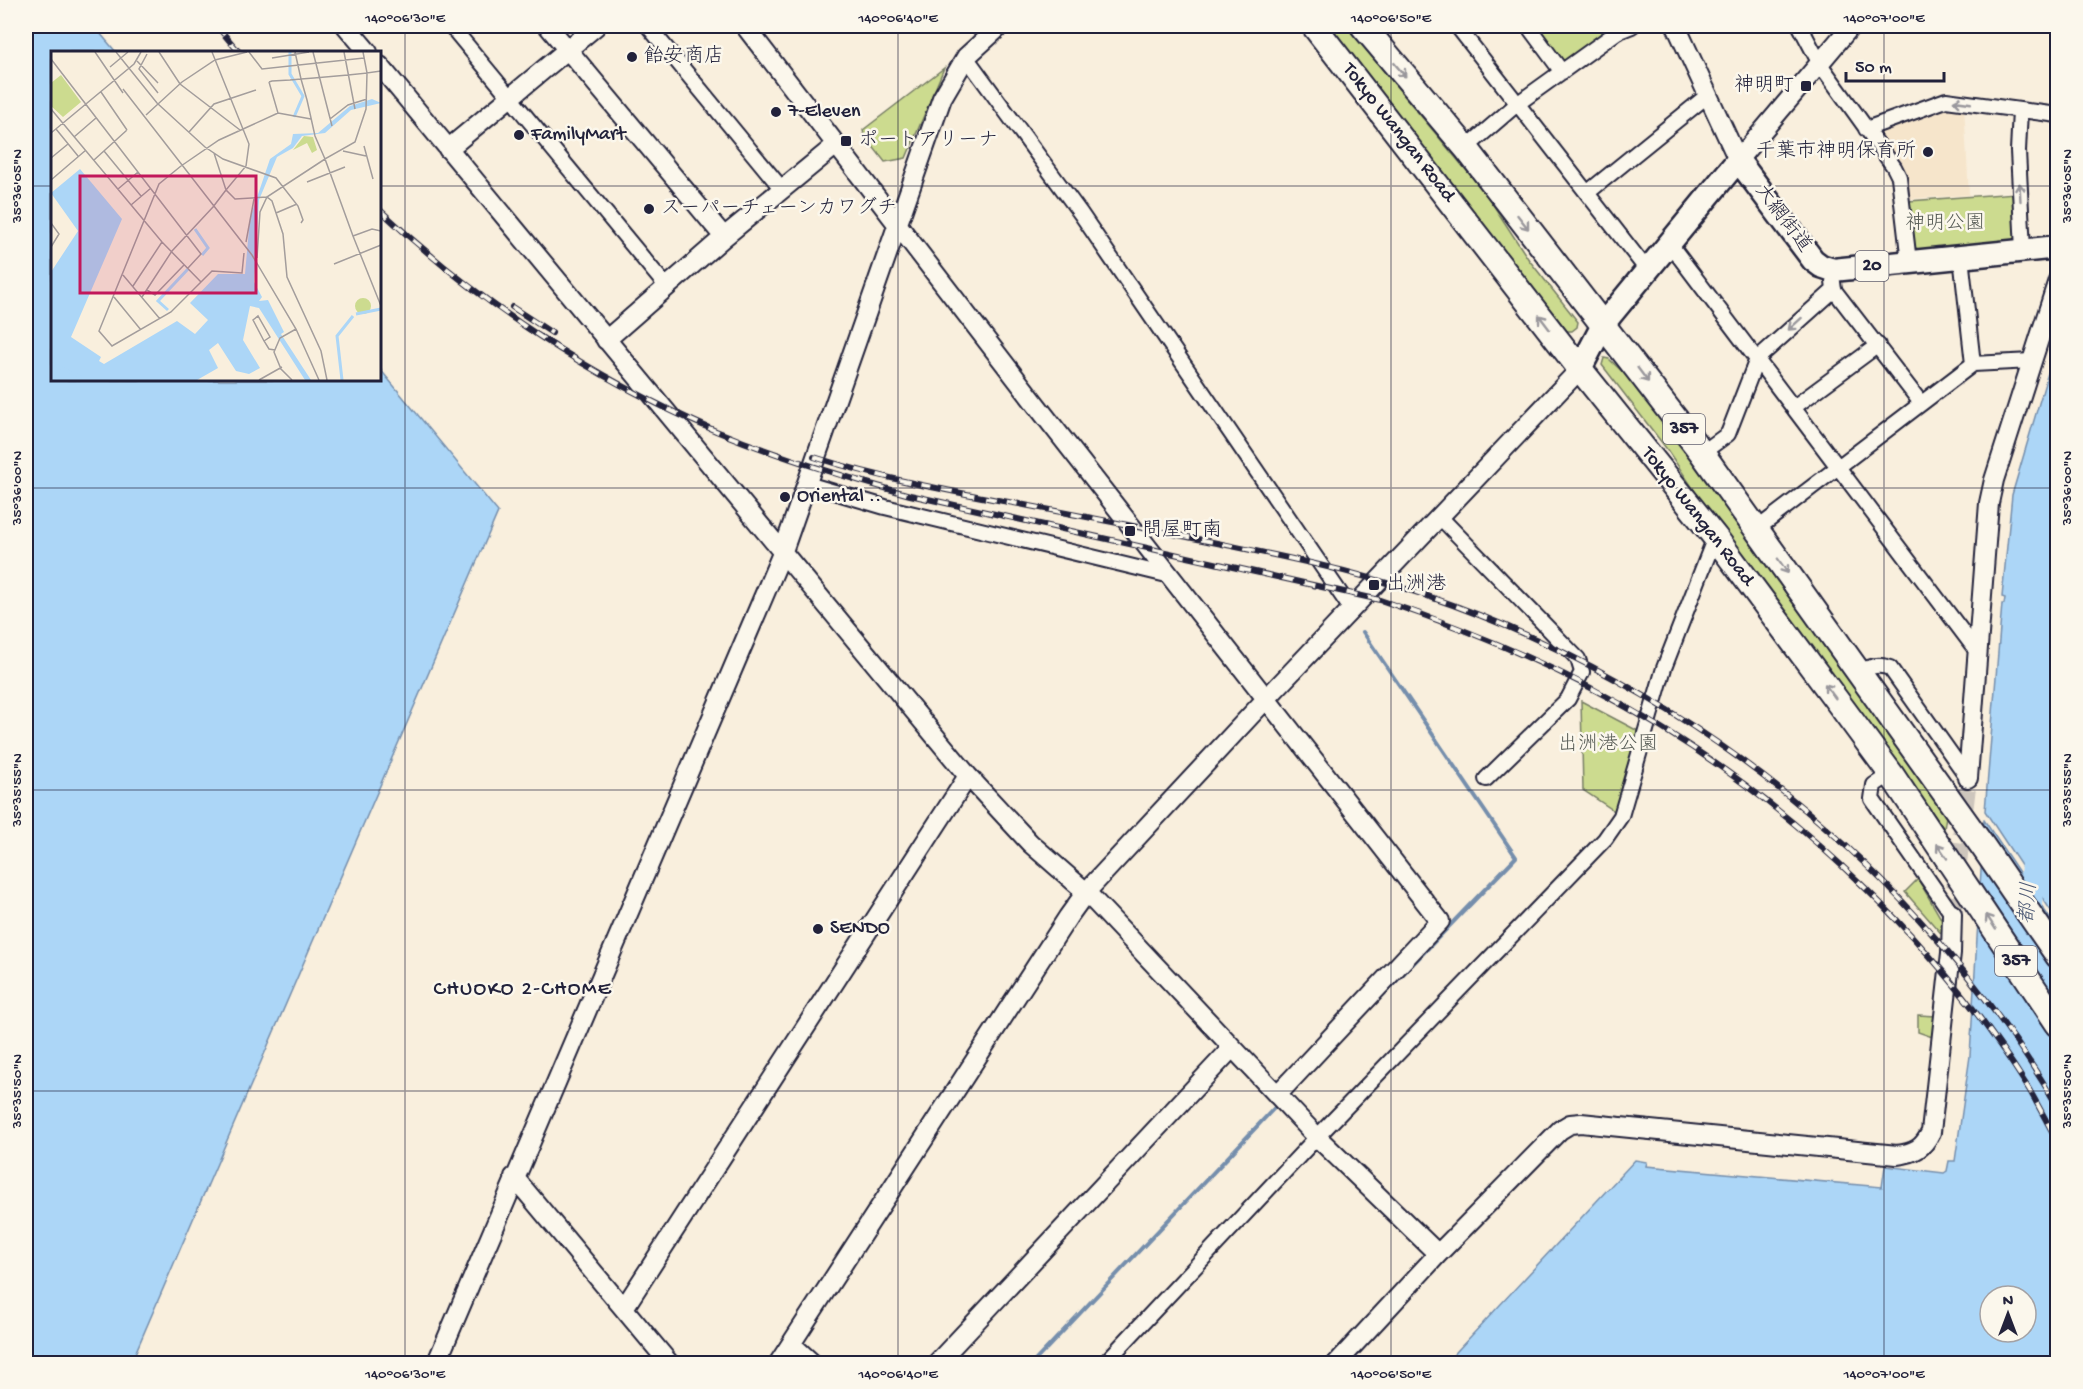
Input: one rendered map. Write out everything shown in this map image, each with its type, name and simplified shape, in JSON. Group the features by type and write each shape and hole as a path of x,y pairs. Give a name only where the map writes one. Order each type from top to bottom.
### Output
{"highway":[{"name":"Tokyo Wangan Road","path":"1314,26 1580,369 1715,537 1891,774 2058,1023"},
{"name":"Tokyo Wangan Road","path":"1363,26 1466,148 1604,323 1702,453 2054,947"}],"main road":[{"path":"1580,369 1604,323 1738,160"},
{"name":"大網街道","path":"1738,160 1813,260 1833,280"},
{"name":"20","path":"1833,280 1909,262 2058,247"}],"street":[{"path":"346,26 367,51"},
{"path":"451,26 666,286"},
{"path":"548,26 724,237"},
{"path":"448,149 596,26"},
{"path":"648,26 782,189"},
{"path":"745,26 898,226 1440,921 1281,1099"},
{"path":"436,1364 783,551 942,98 966,57 1000,26"},
{"path":"1457,26 1647,270"},
{"path":"1528,26 1562,72"},
{"path":"1466,148 1517,104 1562,72 1614,29 1632,26"},
{"path":"1676,26 1738,160 1851,26"},
{"path":"1800,26 1820,64 1899,177 1909,262"},
{"path":"966,57 1081,214 1351,609"},
{"path":"381,67 968,776 1030,843 1086,892 1317,1137 1438,1254"},
{"path":"1587,194 1708,95"},
{"path":"1866,129 1946,100 2058,115"},
{"path":"2020,110 2018,151 2024,250"},
{"path":"606,340 666,286 836,145"},
{"path":"1669,243 1976,650"},
{"path":"1961,257 1973,364"},
{"path":"1702,453 1728,434 1757,359 1833,280 1921,403"},
{"path":"1968,778 1989,503 1994,480 2058,280"},
{"path":"1794,407 1878,345"},
{"path":"1757,529 1973,364 2032,361"},
{"path":"778,1364 1086,892 1580,369"},
{"path":"807,484 885,507 1171,576"},
{"path":"1440,518 1578,658 1582,672 1568,699 1486,779"},
{"path":"1104,1364 1317,1137 1605,839 1621,816 1664,668 1715,537"},
{"path":"1858,672 1876,665 1890,669 1968,778"},
{"path":"1336,1364 1438,1254 1560,1130 1570,1124 1581,1123 1897,1155 1912,1153 1924,1145 1931,1132 1951,953 1952,914 1872,799 1874,785 1891,774"},
{"path":"624,1308 968,776"},
{"path":"936,1364 1232,1048"},
{"path":"514,1177 670,1364"},
{"path":"790,1344 813,1364"}],"shaded area":[{"name":"千葉市神明保育所","path":"1948,104 1964,105 1969,195 1908,199 1879,134 1880,127"}],"green space":[{"path":"1330,26 1346,26 1486,194 1529,260 1578,322 1577,327 1572,331 1567,331 1420,145"},
{"path":"1532,26 1604,26 1604,35 1566,62 1559,63"},
{"path":"944,68 906,158 885,162 864,135 863,130"},
{"name":"神明公園","path":"2016,193 2018,243 1921,251 1914,247 1909,201"},
{"path":"1604,358 1609,359 1632,381 1684,447 1946,816 1944,829 1859,709 1715,521 1666,448 1602,365"},
{"name":"出洲港公園","path":"1581,701 1638,731 1619,814 1583,790"},
{"path":"1918,879 1943,922 1945,938 1905,892"},
{"path":"1918,1015 1936,1016 1935,1038 1918,1032"}],"water":[{"path":"26,26 94,26 115,51 51,51 51,381 381,381 381,370 498,512 131,1363 26,1363"},
{"path":"2057,342 2057,920 1985,811 2012,495"},
{"path":"1984,820 2057,929 2057,1363 1445,1364 1635,1160 1647,1162 1646,1166 1882,1187 1885,1166 1944,1173 1947,1171 1949,1161 1955,1161 1970,1056"}],"waterway":[{"path":"1363,632 1516,857 1376,1002"},
{"name":"都川","path":"2029,921 2034,848"},
{"path":"1032,1364 1279,1103"}],"tunnel":[{"path":"1952,914 1968,778"}],"railway":[{"path":"217,26 238,51"},
{"path":"381,211 456,276 538,335 625,387 716,431 812,466 910,495 1380,600 1523,655 1627,707 1713,761 1815,841 1863,886 1952,983 1992,1034 2027,1086 2058,1142"},
{"path":"512,307 552,333"},
{"path":"814,457 868,473 924,485 1315,564 1429,596 1538,640 1643,695 1742,760 1834,835 1918,918 1993,1009 2058,1107"}],"place":[{"name":"飴安商店","path":"632,57"},
{"name":"神明町","path":"1806,86"},
{"name":"7-Eleven","path":"776,112"},
{"name":"FamilyMart","path":"519,135"},
{"name":"ポートアリーナ","path":"846,141"},
{"name":"千葉市神明保育所","path":"1928,152"},
{"name":"スーパーチェーンカワグチ","path":"649,209"},
{"name":"Oriental ..","path":"785,497"},
{"name":"問屋町南","path":"1130,531"},
{"name":"出洲港","path":"1374,585"},
{"name":"SENDO","path":"818,929"}],"district":[{"name":"CHUOKO 2-CHOME","path":"523,990"}]}
